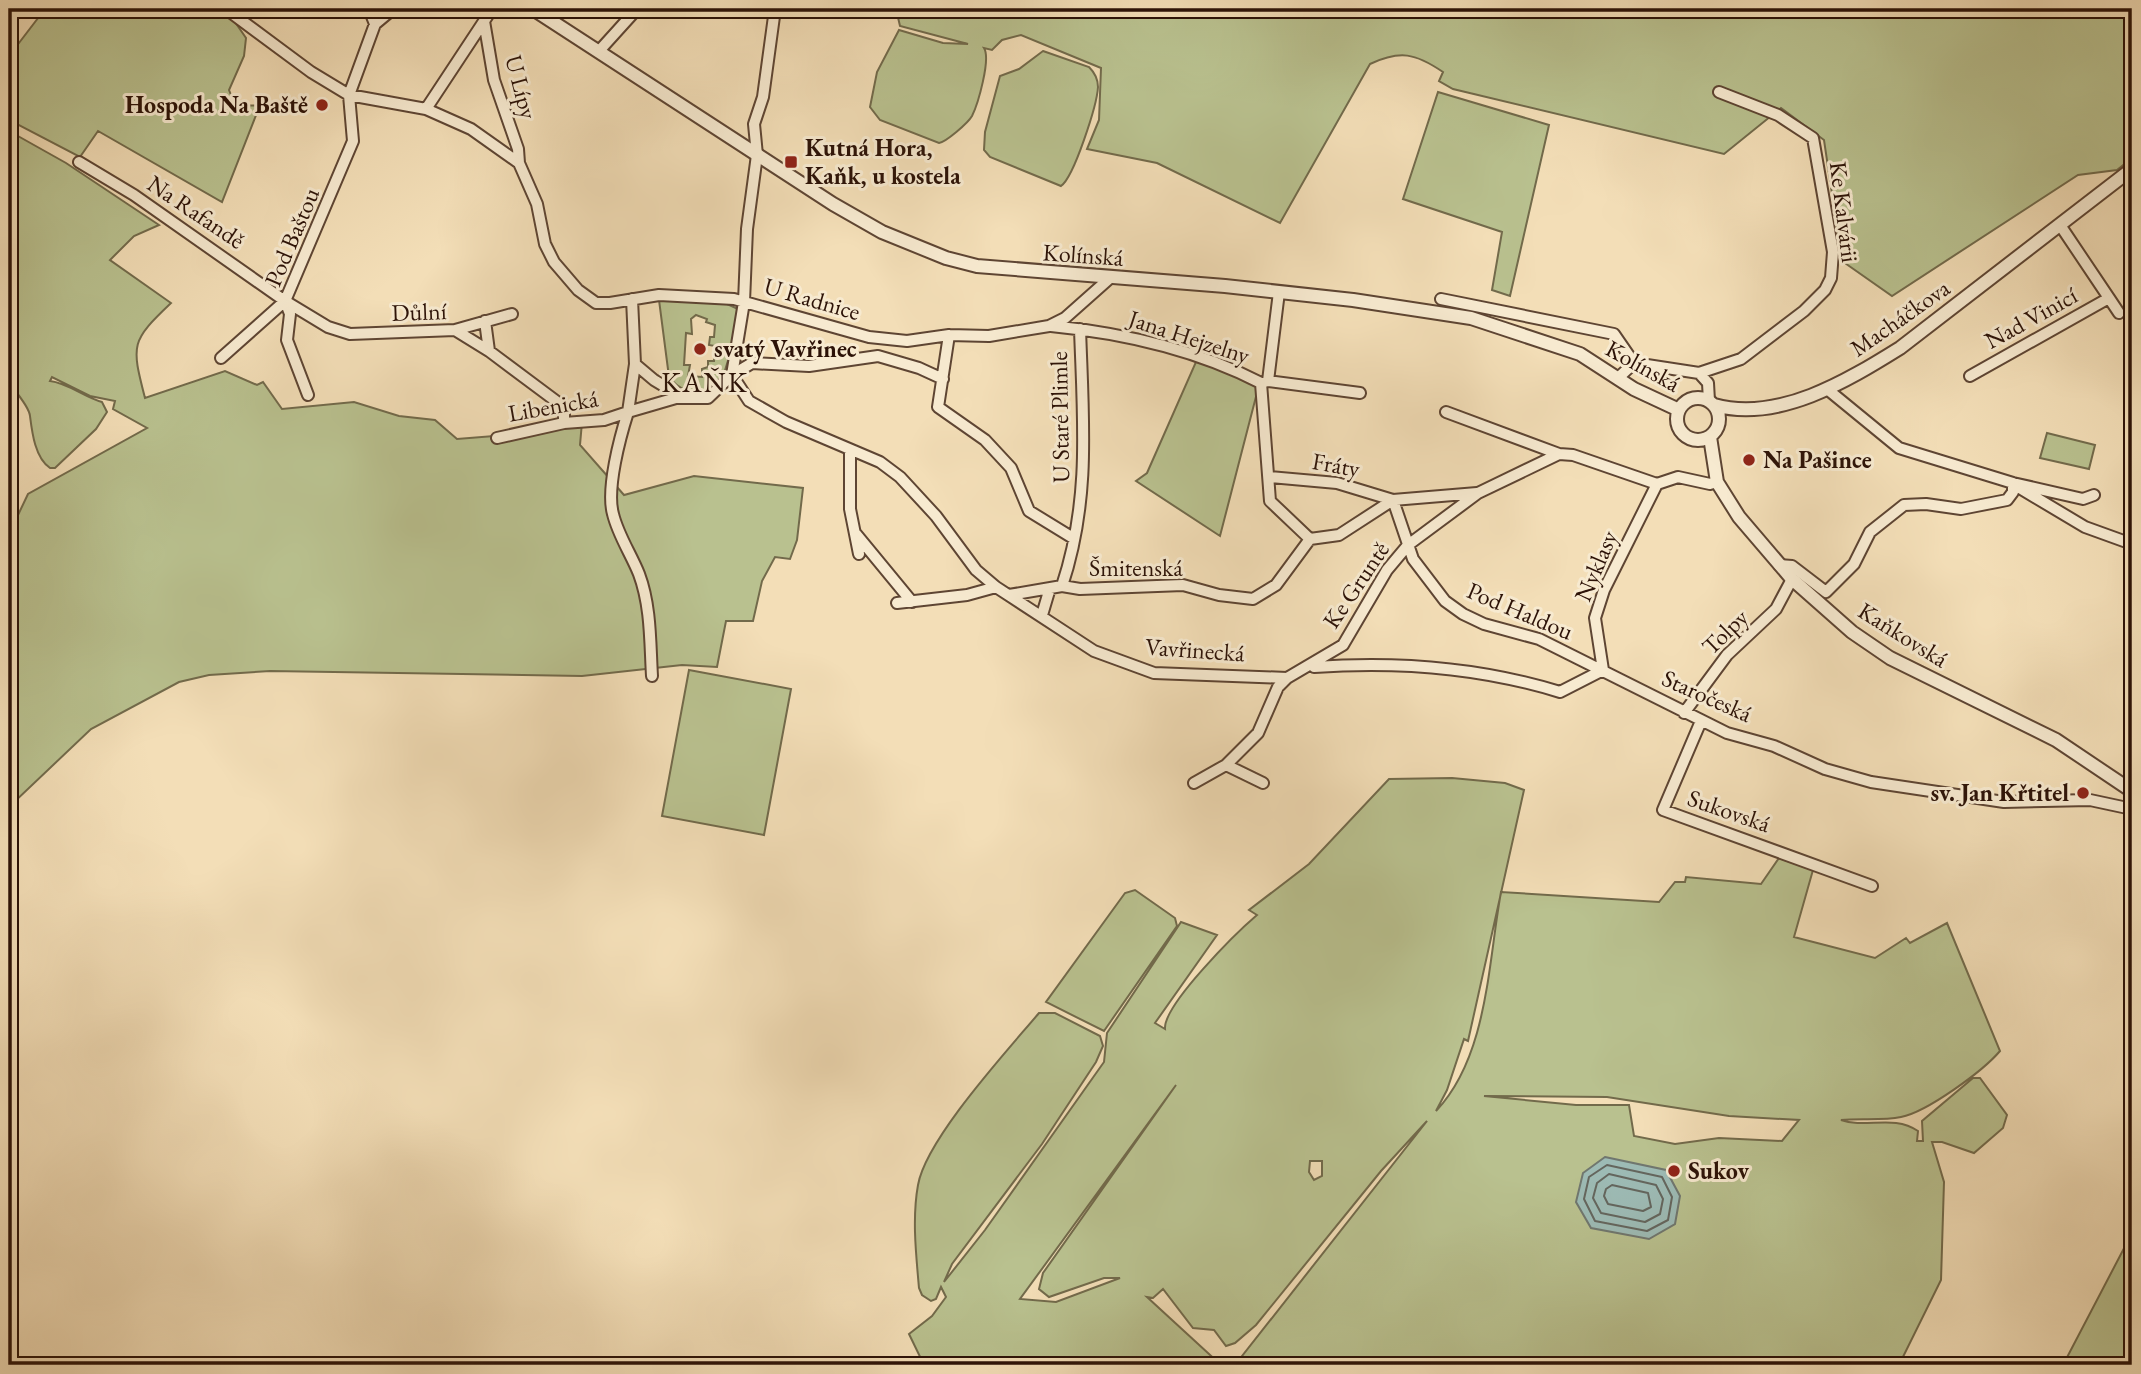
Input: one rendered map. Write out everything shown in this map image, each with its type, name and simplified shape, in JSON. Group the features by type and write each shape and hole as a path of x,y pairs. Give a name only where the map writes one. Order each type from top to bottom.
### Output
{"street":[{"path":"226,9 315,75 349,95 426,109 489,139 520,163"},
{"path":"369,9 375,24"},
{"path":"349,95 375,24 393,9"},
{"name":"U Lípy","path":"426,109 492,9"},
{"name":"Kolínská","path":"533,9 757,155 883,233 946,258 1004,269 1279,292 1471,318 1580,354 1618,378 1679,410"},
{"path":"600,51 637,9"},
{"path":"652,676 649,619 640,576 612,512 612,491 628,412 650,404 684,398 708,398 732,375 744,302 747,229 757,155 754,124 763,97 775,9"},
{"name":"U Lípy","path":"484,21 494,80 519,149 520,163 537,204 545,244 554,262 578,290 596,303 632,299"},
{"name":"Ke Kalvárii","path":"1699,373 1741,359 1804,311 1825,289 1831,278 1833,252 1813,138 1786,120 1718,92"},
{"name":"Pod Baštou","path":"308,395 286,340 290,314 285,302 353,141 349,95"},
{"name":"Na Rafandě","path":"79,162 134,195 285,302"},
{"name":"Macháčkova","path":"1735,411 1788,402 1827,389 1900,348 2132,169"},
{"name":"Nad Vinicí","path":"1970,376 2109,298 2064,221"},
{"name":"U Radnice","path":"744,302 869,337 907,341 949,335 989,336 1049,326 1066,318 1110,278"},
{"name":"Jana Hejzelny","path":"1049,326 1080,329 1194,355 1264,382 1279,292"},
{"path":"632,299 659,295 699,295 744,302"},
{"path":"2109,298 2119,313"},
{"name":"Libenická","path":"497,438 565,423 604,420 628,412 635,364 632,299"},
{"path":"1441,299 1614,334 1634,363 1699,373 1708,383 1719,421"},
{"path":"221,358 285,302"},
{"name":"Důlní","path":"285,302 328,327 350,334 455,330 489,351 564,407 565,423"},
{"path":"455,330 513,314"},
{"path":"485,321 489,351"},
{"name":"U Staré Plimle","path":"1042,615 1056,587 1077,529 1085,472 1080,329"},
{"path":"949,335 938,407 985,440 1011,468 1029,511 1073,538"},
{"name":"U Radnice","path":"867,356 869,337"},
{"name":"U Radnice","path":"732,375 752,363 809,366 878,356 919,368 943,379"},
{"path":"1618,378 1634,363"},
{"path":"635,364 654,380 684,398"},
{"name":"Vavřinecká","path":"732,375 749,401 850,451 880,462 900,477 936,516 976,570 1009,596 1094,651 1154,673 1287,678"},
{"path":"1360,393 1264,382 1270,501 1310,540 1339,535 1393,500"},
{"path":"1827,389 1899,448 2012,483 2083,499 2094,495"},
{"path":"1692,399 1735,411 1719,421 1704,438 1680,430 1679,410 1692,399"},
{"path":"1446,412 1559,454 1573,455 1657,484 1678,477 1710,484 1717,482"},
{"name":"Kaňkovská","path":"1704,438 1711,453 1717,482 1739,517 1792,579 1852,632 1890,658 2056,740 2132,791"},
{"path":"850,451 849,489 859,554"},
{"name":"Ke Gruntě","path":"1287,678 1310,667 1343,645 1387,570 1408,545 1478,493 1559,454"},
{"name":"Fráty","path":"1269,477 1338,483 1393,500"},
{"path":"2012,483 2085,527 2132,544"},
{"path":"1779,565 1792,566 1826,592 1854,564 1870,532 1904,505 1926,504 1961,509 1987,505 2007,500 2013,492 2012,483"},
{"name":"Nyklasy","path":"1603,670 1595,618 1604,590 1657,484"},
{"name":"Ke Gruntě","path":"1408,545 1393,500 1478,493"},
{"path":"854,531 912,602"},
{"name":"Šmitenská","path":"1009,596 1056,587 1080,589 1184,585 1219,595 1253,599 1276,585 1310,540"},
{"name":"Pod Haldou","path":"1408,545 1413,559 1426,579 1445,601 1463,614 1484,624 1539,639 1603,670"},
{"name":"Tolpy","path":"1684,713 1727,655 1776,609 1792,579"},
{"path":"897,603 967,595 996,587"},
{"path":"1343,645 1347,664"},
{"path":"1310,667 1347,664 1450,667 1507,676 1560,692 1603,670"},
{"name":"Staročeská","path":"1603,670 1727,733 1774,746 1825,769 1871,782 2004,802 2090,800 2132,809"},
{"path":"1194,783 1226,765 1258,733 1278,687 1287,678"},
{"name":"Sukovská","path":"1701,721 1663,810 1871,886"},
{"path":"1226,765 1263,783"}],"green space":[{"path":"45,9 215,9 235,22 246,38 244,56 229,90 240,105 260,105 222,202 98,131 80,157 9,120 9,56"},
{"path":"896,9 2132,9 2132,158 2117,170 2078,175 1892,296 1842,261 1824,140 1781,108 1724,154 1453,89 1439,81 1443,72 1416,57 1399,55 1370,64 1280,223 1157,163 1087,149 1099,120 1101,68 1021,35 1002,40 992,50 984,48 985,71 975,110 966,123 947,139 939,143 880,120 870,107 877,72 899,30 943,43 968,44 900,26"},
{"path":"1043,51 1089,67 1098,84 1094,109 1084,140 1072,169 1061,186 990,157 984,150 985,132 1000,76 1019,69"},
{"path":"1438,92 1549,125 1510,296 1492,290 1502,232 1403,199"},
{"path":"9,131 66,163 159,225 134,236 110,260 171,303 148,326 138,344 138,366 145,398 225,371 257,385 263,382 282,409 354,402 399,416 435,420 457,439 532,433 582,422 580,445 624,495 694,476 803,488 797,540 790,559 775,557 762,581 753,621 726,621 717,667 682,665 582,676 270,671 209,675 179,682 91,729 9,807 9,534 28,494 147,428 113,409 115,401 90,396 52,377 50,381 102,402 107,412 96,429 55,468 50,468 41,458 33,437 29,412 9,383"},
{"path":"659,300 725,303 738,309 735,338 722,380 704,394 685,390 669,377","holes":["696,315 707,319 706,322 715,325 714,337 710,337 709,345 715,346 714,361 708,361 708,367 702,369 702,377 688,376 690,365 684,365 686,333 692,334 691,319"]},
{"path":"1199,355 1259,385 1220,536 1136,481 1147,473"},
{"path":"2047,433 2095,445 2089,469 2040,458"},
{"path":"689,670 791,689 764,835 662,816"},
{"path":"1452,778 1505,783 1524,790 1501,892 1659,902 1675,882 1685,882 1686,877 1761,884 1779,858 1813,870 1794,937 1875,958 1906,938 1910,943 1947,923 2000,1051 1954,1090 1912,1114 1886,1119 1841,1120 1899,1123 1918,1131 1917,1141 1923,1141 1922,1121 1973,1078 1980,1078 2007,1115 2003,1128 1974,1153 1942,1142 1932,1142 1944,1182 1941,1280 1899,1365 1235,1365 1427,1121 1381,1171 1256,1325 1235,1343 1226,1346 1214,1330 1193,1328 1163,1289 1153,1298 1147,1297 1221,1365 924,1365 909,1334 932,1316 946,1297 941,1287 936,1299 931,1301 922,1295 919,1288 915,1223 918,1185 924,1166 951,1120 989,1072 1039,1013 1055,1013 1100,1036 1103,1046 1096,1062 1042,1144 952,1264 944,1282 985,1230 1104,1062 1107,1033 1181,922 1217,935 1155,1023 1165,1029 1176,1003 1188,987 1257,915 1249,910 1309,864 1389,779","holes":["1500,896 1476,1036 1453,1089 1436,1111 1447,1090 1464,1039 1468,1041","1176,1085 1043,1273 1039,1289 1049,1297 1104,1278 1120,1278 1056,1302 1020,1299","1484,1096 1607,1097 1729,1116 1799,1120 1782,1141 1719,1138 1675,1144 1634,1136 1629,1105 1576,1105","1310,1161 1322,1161 1322,1176 1314,1180 1309,1172"]},
{"path":"1135,890 1175,918 1177,926 1104,1031 1046,1002 1125,893"},
{"path":"2132,1233 2132,1365 2063,1365"}],"water":[{"path":"1605,1157 1666,1170 1680,1196 1675,1224 1649,1239 1591,1228 1576,1202 1583,1173"}],"place":[{"name":"Hospoda Na Baště","path":"322,105"},
{"name":"Kutná Hora, Kaňk, u kostela","path":"791,162"},
{"name":"svatý Vavřinec","path":"700,349"},
{"name":"Na Pašince","path":"1749,460"},
{"name":"sv. Jan Křtitel","path":"2083,793"},
{"name":"Sukov","path":"1674,1171"}],"district":[{"name":"KAŇK","path":"705,382"}]}
